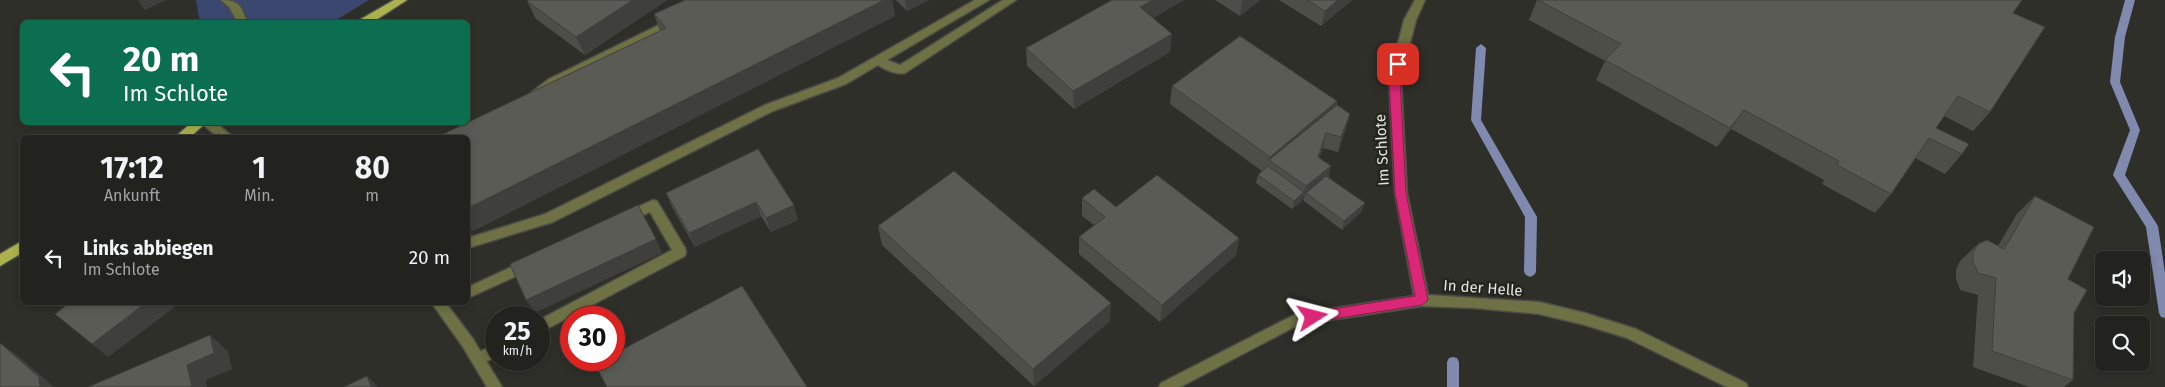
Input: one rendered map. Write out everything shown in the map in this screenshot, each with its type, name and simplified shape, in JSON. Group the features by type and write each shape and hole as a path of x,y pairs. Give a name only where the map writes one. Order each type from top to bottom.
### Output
{"main road":[{"path":"368,20 402,0"},
{"path":"184,135 197,125"},
{"path":"0,261 20,247"}],"street":[{"path":"226,0 233,4 241,20"},
{"path":"470,242 549,218 770,108 842,81 984,0"},
{"path":"879,60 887,66 901,70 1011,0"},
{"name":"Im Schlote","path":"1420,0 1410,20 1394,78 1401,193 1422,300"},
{"path":"530,97 553,82 680,19"},
{"path":"210,125 224,135"},
{"path":"550,321 680,252 653,205 618,222"},
{"path":"470,292 538,259"},
{"name":"In der Helle","path":"1166,387 1296,320 1422,300 1474,302 1539,308 1585,319 1631,333 1741,387"},
{"path":"442,305 495,387"},
{"path":"478,359 485,356"}],"shaded area":[{"path":"196,0 369,0 336,20 200,20"}],"building":[{"path":"528,0 633,0 576,37"},
{"path":"685,0 884,0 470,207 470,135 441,135 462,125 470,125 470,121 666,28 654,14"},
{"path":"1112,0 1153,0 1140,7 1172,34 1073,91 1026,48"},
{"path":"1307,0 1338,0 1325,11"},
{"path":"1538,0 2022,0 2013,13 2045,27 1990,112 1958,96 1936,128 1969,144 1962,154 1929,138 1891,194 1837,165 1839,161 1744,110 1730,128 1605,60 1621,44"},
{"path":"1240,36 1337,101 1270,157 1172,86"},
{"path":"1337,105 1350,114 1341,137 1326,133 1318,157 1331,166 1306,186 1269,160"},
{"path":"758,149 794,205 766,218 756,202 689,233 666,193"},
{"path":"1268,166 1304,192 1294,201 1258,175"},
{"path":"954,171 1111,303 1033,369 878,226"},
{"path":"1157,175 1239,238 1162,305 1079,237 1105,217 1082,198 1094,189 1116,207"},
{"path":"1326,176 1365,203 1344,221 1306,193"},
{"path":"2035,196 2094,227 2068,279 2087,290 2074,313 2073,380 1992,351 1996,278 1978,273 1973,262 1973,253 1978,244 1987,240 2004,249"},
{"path":"638,205 656,239 526,300 510,264"},
{"path":"742,286 807,387 607,387 599,371 625,371 625,348"},
{"path":"67,305 143,305 92,344 55,314"},
{"path":"210,335 214,353 187,365 192,387 88,387"},
{"path":"0,343 39,377 40,387 0,387"},
{"path":"367,376 371,387 344,387"}],"waterway":[{"path":"2130,0 2120,37 2115,82 2135,130 2119,175 2152,226 2165,313"},
{"path":"1481,48 1476,120 1531,217 1530,272"},
{"path":"1453,362 1453,387"}],"route":[{"path":"1313,317 1422,300 1401,193 1394,78 1398,64"}]}
